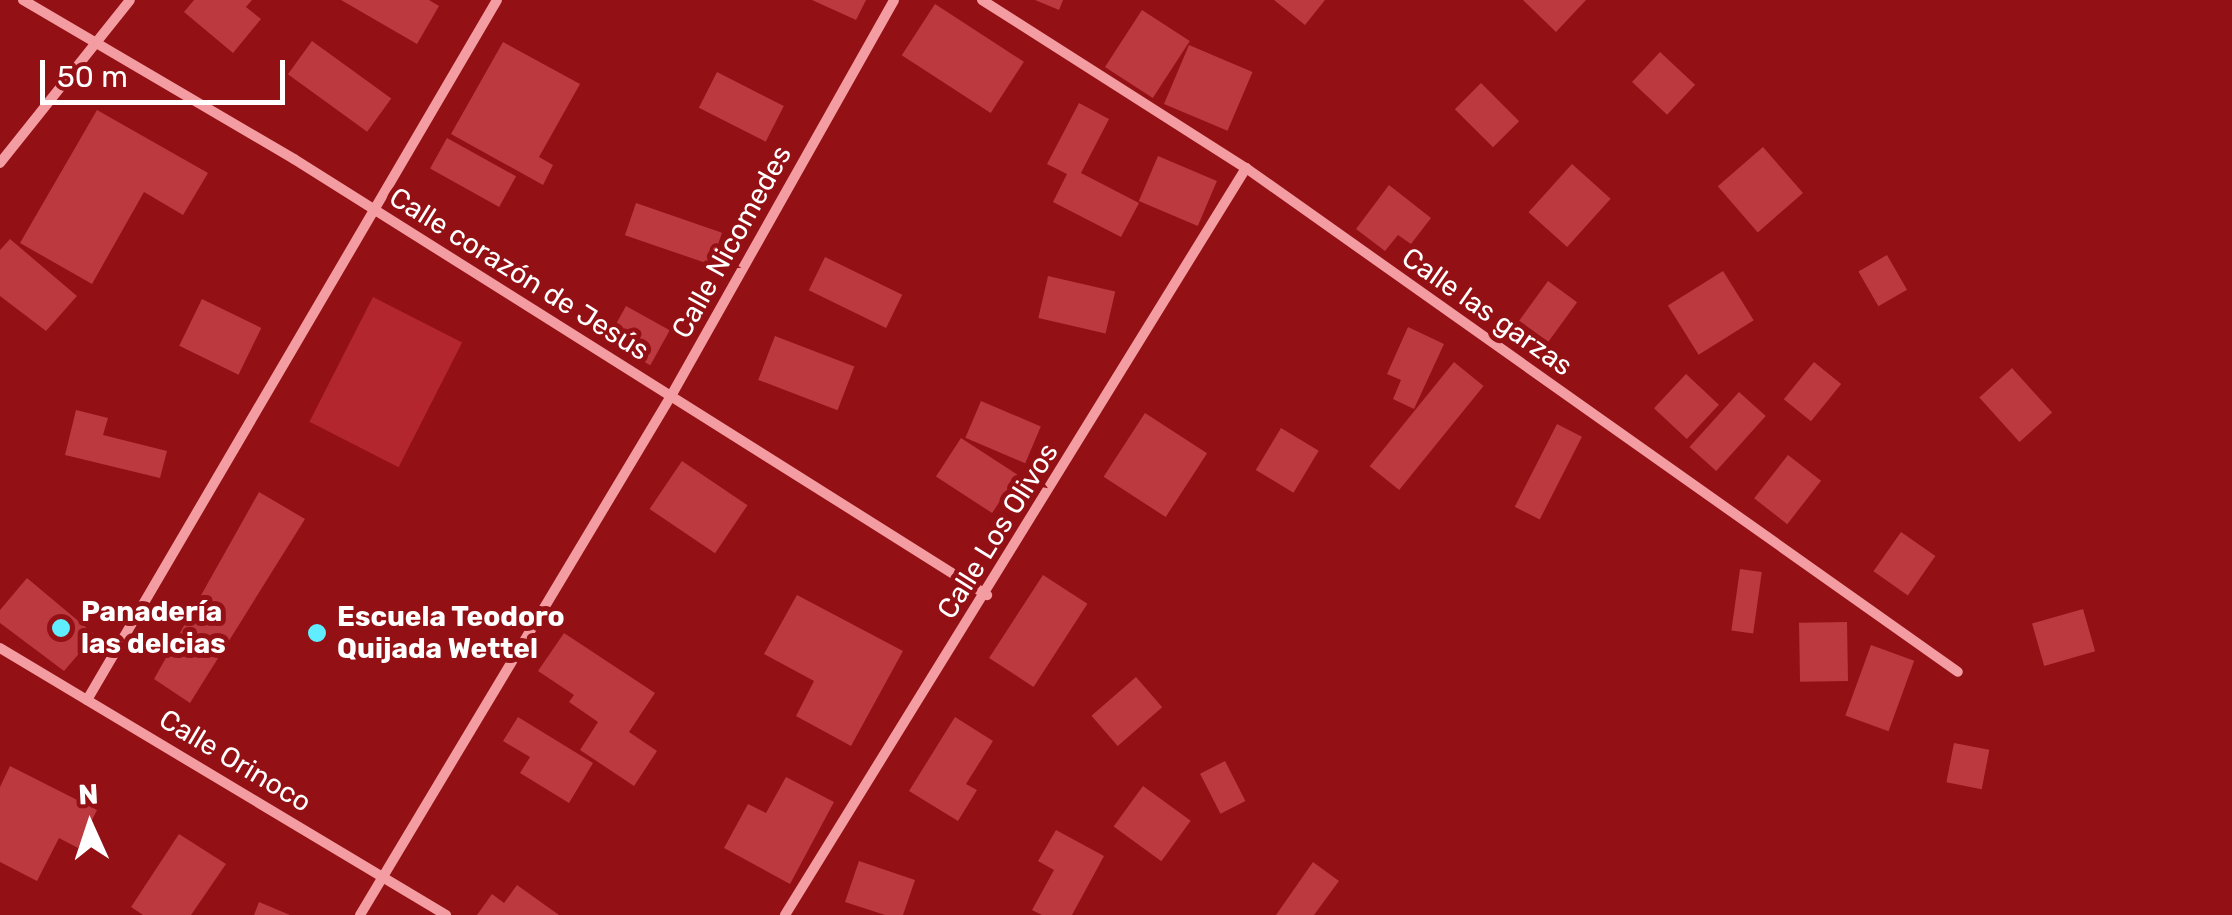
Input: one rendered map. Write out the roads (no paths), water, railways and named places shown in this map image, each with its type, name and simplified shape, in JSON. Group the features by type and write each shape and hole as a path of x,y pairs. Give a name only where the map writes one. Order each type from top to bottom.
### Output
{"street":[{"name":"Calle corazón de Jesús","path":"22,0 374,209 986,595"},
{"path":"0,163 130,0"},
{"path":"87,700 497,0"},
{"name":"Calle Nicomedes","path":"360,915 672,396 894,0"},
{"name":"Calle las garzas","path":"982,0 1246,168 1958,672"},
{"name":"Calle Los Olivos","path":"785,915 1246,168"},
{"name":"Calle Orinoco","path":"0,648 446,915"}],"place":[{"name":"Panadería las delcias","path":"61,628"},
{"name":"Escuela Teodoro Quijada Wettel","path":"317,633"}]}
